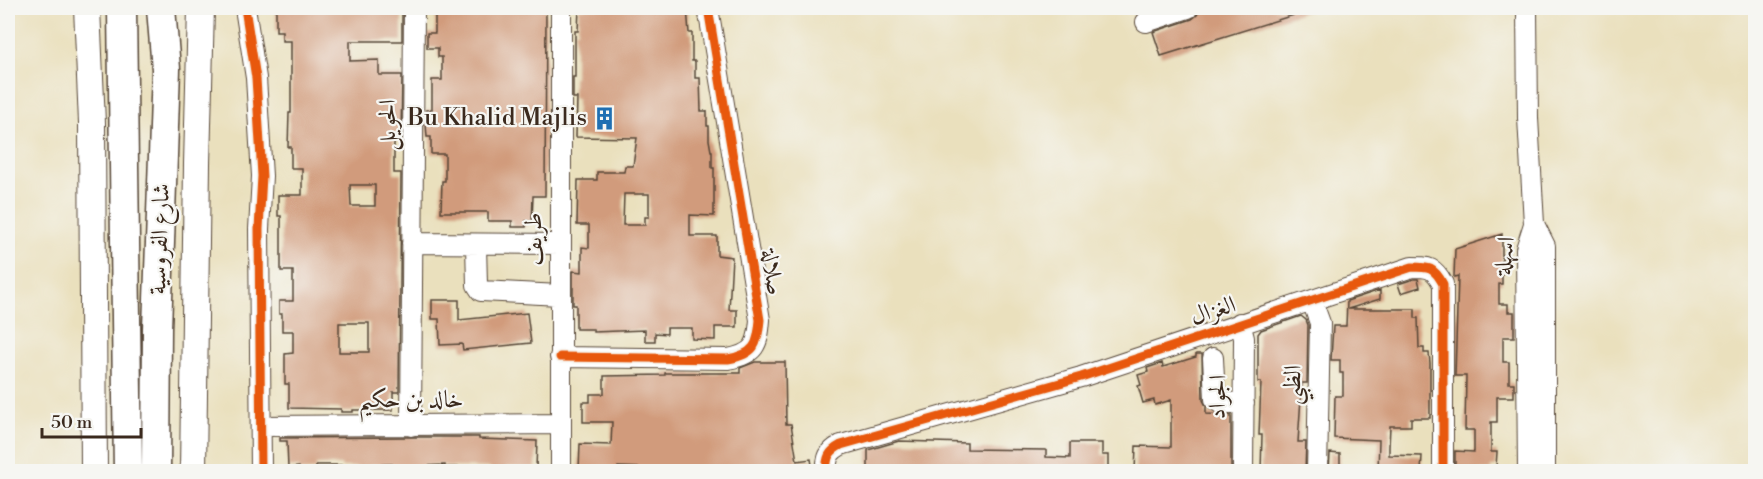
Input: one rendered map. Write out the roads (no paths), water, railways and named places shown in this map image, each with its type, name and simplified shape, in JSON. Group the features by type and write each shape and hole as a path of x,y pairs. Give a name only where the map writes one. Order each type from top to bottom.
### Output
{"highway":[{"name":"شارع الفروسية","path":"156,471 157,329 166,69 161,8"},
{"name":"شارع الفروسية","path":"122,9 128,471"}],"main road":[{"path":"87,8 92,123 94,471"},
{"name":"شارع الفروسية","path":"194,471 200,14"}],"street":[{"path":"245,8 256,78 262,176 260,229 261,471"},
{"name":"الحويل","path":"411,426 414,8"},
{"name":"طريف","path":"561,8 561,471"},
{"name":"صلالة","path":"560,357 728,359 746,356 754,347 759,336 760,320 708,8"},
{"path":"1146,22 1188,8"},
{"path":"1527,8 1530,179 1534,224"},
{"name":"اسهلة","path":"1528,471 1526,249 1534,224"},
{"name":"اسهلة","path":"1534,224 1545,246 1545,471"},
{"path":"412,243 560,244"},
{"path":"476,244 477,285 481,291 560,295"},
{"name":"الغزال","path":"826,471 827,456 832,449 841,445 1081,377 1412,267 1427,267 1437,273 1443,284 1443,471"},
{"name":"الظبي","path":"1312,301 1320,323 1317,471"},
{"name":"الجواد","path":"1240,323 1244,339 1243,471"},
{"path":"1213,358 1215,399 1220,403 1244,403"},
{"name":"خالد بن حكيم","path":"261,426 560,424"}],"place":[{"name":"Bu Khalid Majlis","path":"605,118"}]}
